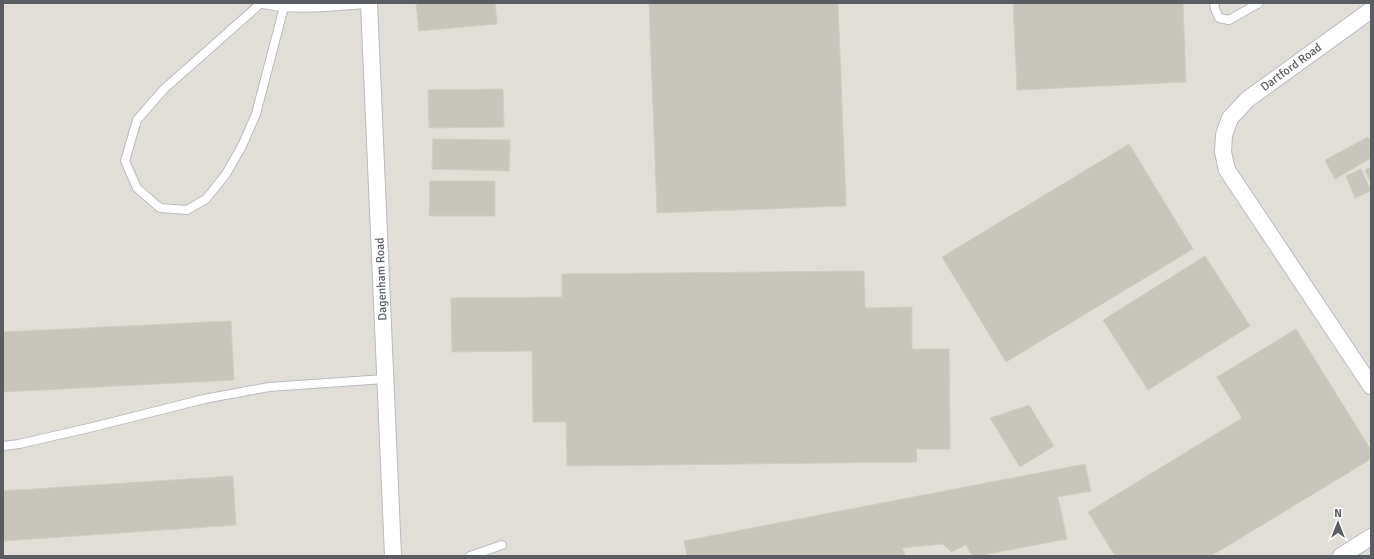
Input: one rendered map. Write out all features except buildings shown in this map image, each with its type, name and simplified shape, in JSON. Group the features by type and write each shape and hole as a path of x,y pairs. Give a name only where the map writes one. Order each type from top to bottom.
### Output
{"street":[{"name":"Dagenham Road","path":"369,3 393,556"},
{"name":"Dartford Road","path":"1371,10 1248,99 1230,118 1224,135 1223,152 1227,170 1371,386"},
{"path":"1341,556 1371,537"}],"lane":[{"path":"284,7 256,114 242,146 226,174 206,199 187,210 160,208 137,188 125,161 137,120 164,89 259,3 284,7 306,8 369,3"},
{"path":"1214,3 1219,18 1229,20 1259,3"},
{"path":"3,446 19,444 93,427 204,399 262,389 385,379"},
{"path":"470,556 502,545"}],"shaded area":[{"path":"3,3 1371,3 1371,556 3,556"}]}
